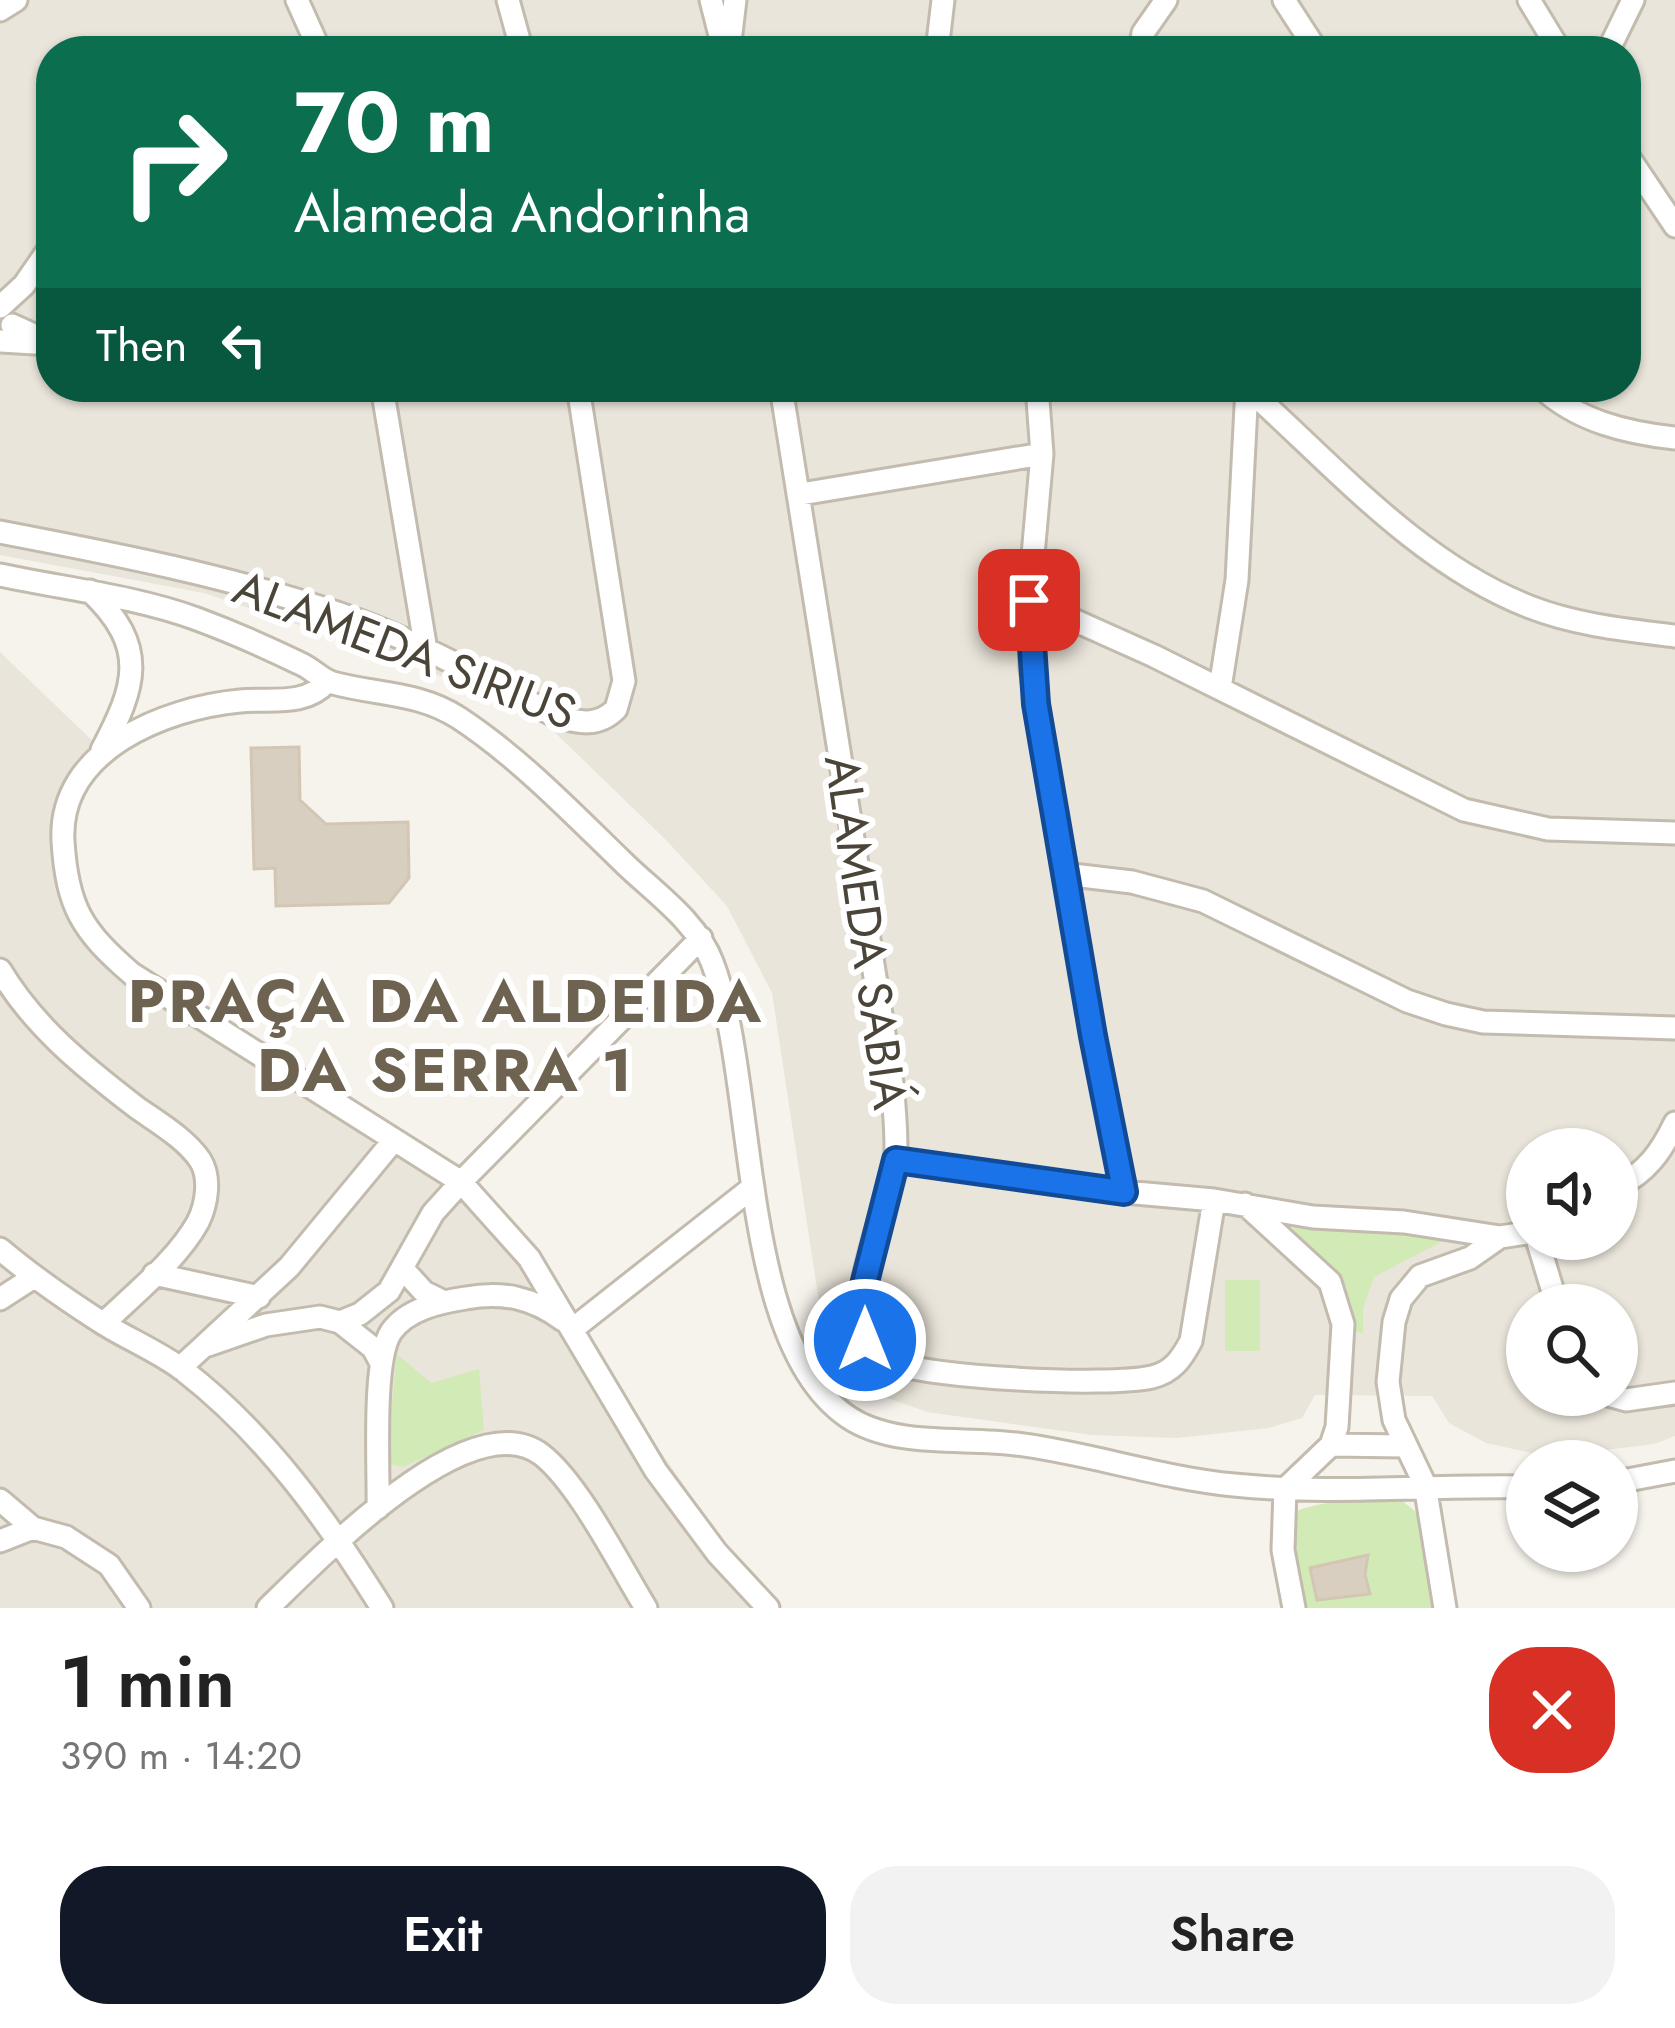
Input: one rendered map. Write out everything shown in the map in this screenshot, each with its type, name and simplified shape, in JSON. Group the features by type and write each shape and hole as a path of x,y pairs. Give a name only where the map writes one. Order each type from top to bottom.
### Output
{"street":[{"path":"0,10 16,0"},
{"path":"297,0 313,36"},
{"path":"508,0 518,36"},
{"path":"711,0 722,36"},
{"path":"730,36 736,0"},
{"path":"939,36 943,0"},
{"path":"1142,36 1166,0"},
{"path":"1284,0 1307,36"},
{"path":"1528,0 1551,36"},
{"path":"1615,36 1633,0"},
{"path":"1641,175 1675,226"},
{"path":"36,269 4,323 36,337"},
{"path":"385,402 426,650"},
{"name":"ALAMEDA SIRIUS","path":"0,532 176,566 342,615 426,650 556,716 576,722 599,721 616,709 624,681 580,402"},
{"name":"ALAMEDA SABIÁ","path":"784,402 893,1090 896,1160 859,1305 861,1325 874,1352 886,1360 931,1371 1038,1380 1133,1379 1169,1371 1190,1341 1214,1200"},
{"path":"1038,402 1042,454 1029,600 1030,669 1124,1192"},
{"path":"1220,688 1237,580 1246,402"},
{"path":"1264,402 1438,558 1479,584 1532,608 1589,625 1675,636"},
{"path":"1564,402 1591,419 1635,434 1675,438"},
{"path":"801,494 1042,454"},
{"path":"0,575 148,604 307,666 327,682 411,696 456,716 526,768 701,938 722,997 753,1187 783,1326 795,1354 829,1402 852,1420 879,1431 919,1438 979,1439 1049,1448 1170,1475 1285,1489 1506,1486"},
{"path":"90,591 121,627 130,664 129,700 76,785 62,824 72,904 94,941 132,974 460,1182 529,1258 656,1471 717,1553 768,1608"},
{"path":"1029,600 1220,688 1464,810 1548,829 1675,833"},
{"path":"102,750 179,714 237,701 310,697 327,682"},
{"path":"1064,874 1132,882 1203,901 1407,1001 1446,1014 1483,1022 1675,1028"},
{"path":"340,1322 376,1304 389,1291 433,1213 460,1182 701,938"},
{"path":"0,970 16,998 59,1046 202,1163 205,1204 197,1224 104,1324"},
{"path":"1638,1175 1660,1154 1675,1123"},
{"path":"179,1368 289,1267 394,1139"},
{"path":"896,1160 1313,1216 1506,1236"},
{"path":"574,1328 753,1187"},
{"path":"1245,1204 1319,1271 1338,1299 1343,1324 1337,1426 1331,1445 1285,1489 1283,1550 1294,1608"},
{"path":"1459,1228 1470,1258"},
{"path":"1445,1608 1425,1485 1404,1446 1388,1382 1394,1322 1401,1299 1420,1276 1470,1258 1500,1237"},
{"path":"0,1249 104,1324 179,1368 249,1427 339,1540 382,1608"},
{"path":"402,1268 424,1292 444,1302"},
{"path":"154,1274 259,1297"},
{"path":"0,1299 34,1277"},
{"path":"378,1508 381,1363 391,1333 404,1319 444,1302 503,1294 546,1308 574,1328"},
{"path":"208,1345 253,1328 302,1318 340,1322 373,1348 381,1363"},
{"path":"1638,1398 1675,1393"},
{"path":"268,1608 378,1508 456,1454 497,1442 525,1446 553,1465 646,1608"},
{"path":"1331,1445 1404,1446"},
{"path":"1638,1478 1675,1471"},
{"path":"0,1500 33,1528 66,1537 110,1565 139,1608"},
{"path":"0,1541 33,1528"}],"shaded area":[{"path":"0,0 1675,0 1675,1436 1638,1446 1638,1440 1506,1440 1506,1447 1486,1443 1449,1423 1432,1396 1315,1395 1302,1418 1268,1428 1177,1438 1092,1435 927,1412 887,1398 852,1377 823,1328 772,993 727,906 545,723 383,653 204,593 0,555"},
{"path":"0,652 102,750 76,785 65,871 132,973 461,1182 574,1328 770,1608 0,1608"}],"green space":[{"path":"1296,1222 1366,1233 1436,1233 1441,1242 1374,1277 1363,1308 1363,1333 1353,1332 1344,1282 1331,1265 1292,1234"},
{"path":"1225,1280 1260,1280 1260,1351 1225,1351"},
{"path":"397,1354 431,1383 479,1369 484,1430 403,1467 386,1463"},
{"path":"1402,1501 1419,1514 1437,1608 1301,1608 1287,1516 1328,1503"}],"building":[{"path":"299,747 300,800 326,824 408,822 409,878 389,903 276,906 275,868 254,869 251,748"},
{"path":"1368,1555 1365,1575 1370,1594 1317,1600 1310,1568"}],"district":[{"name":"PRAÇA DA ALDEIDA DA SERRA 1","path":"446,1036"}],"route":[{"path":"865,1340 859,1305 896,1160 1124,1192 1030,669 1029,600"}]}
